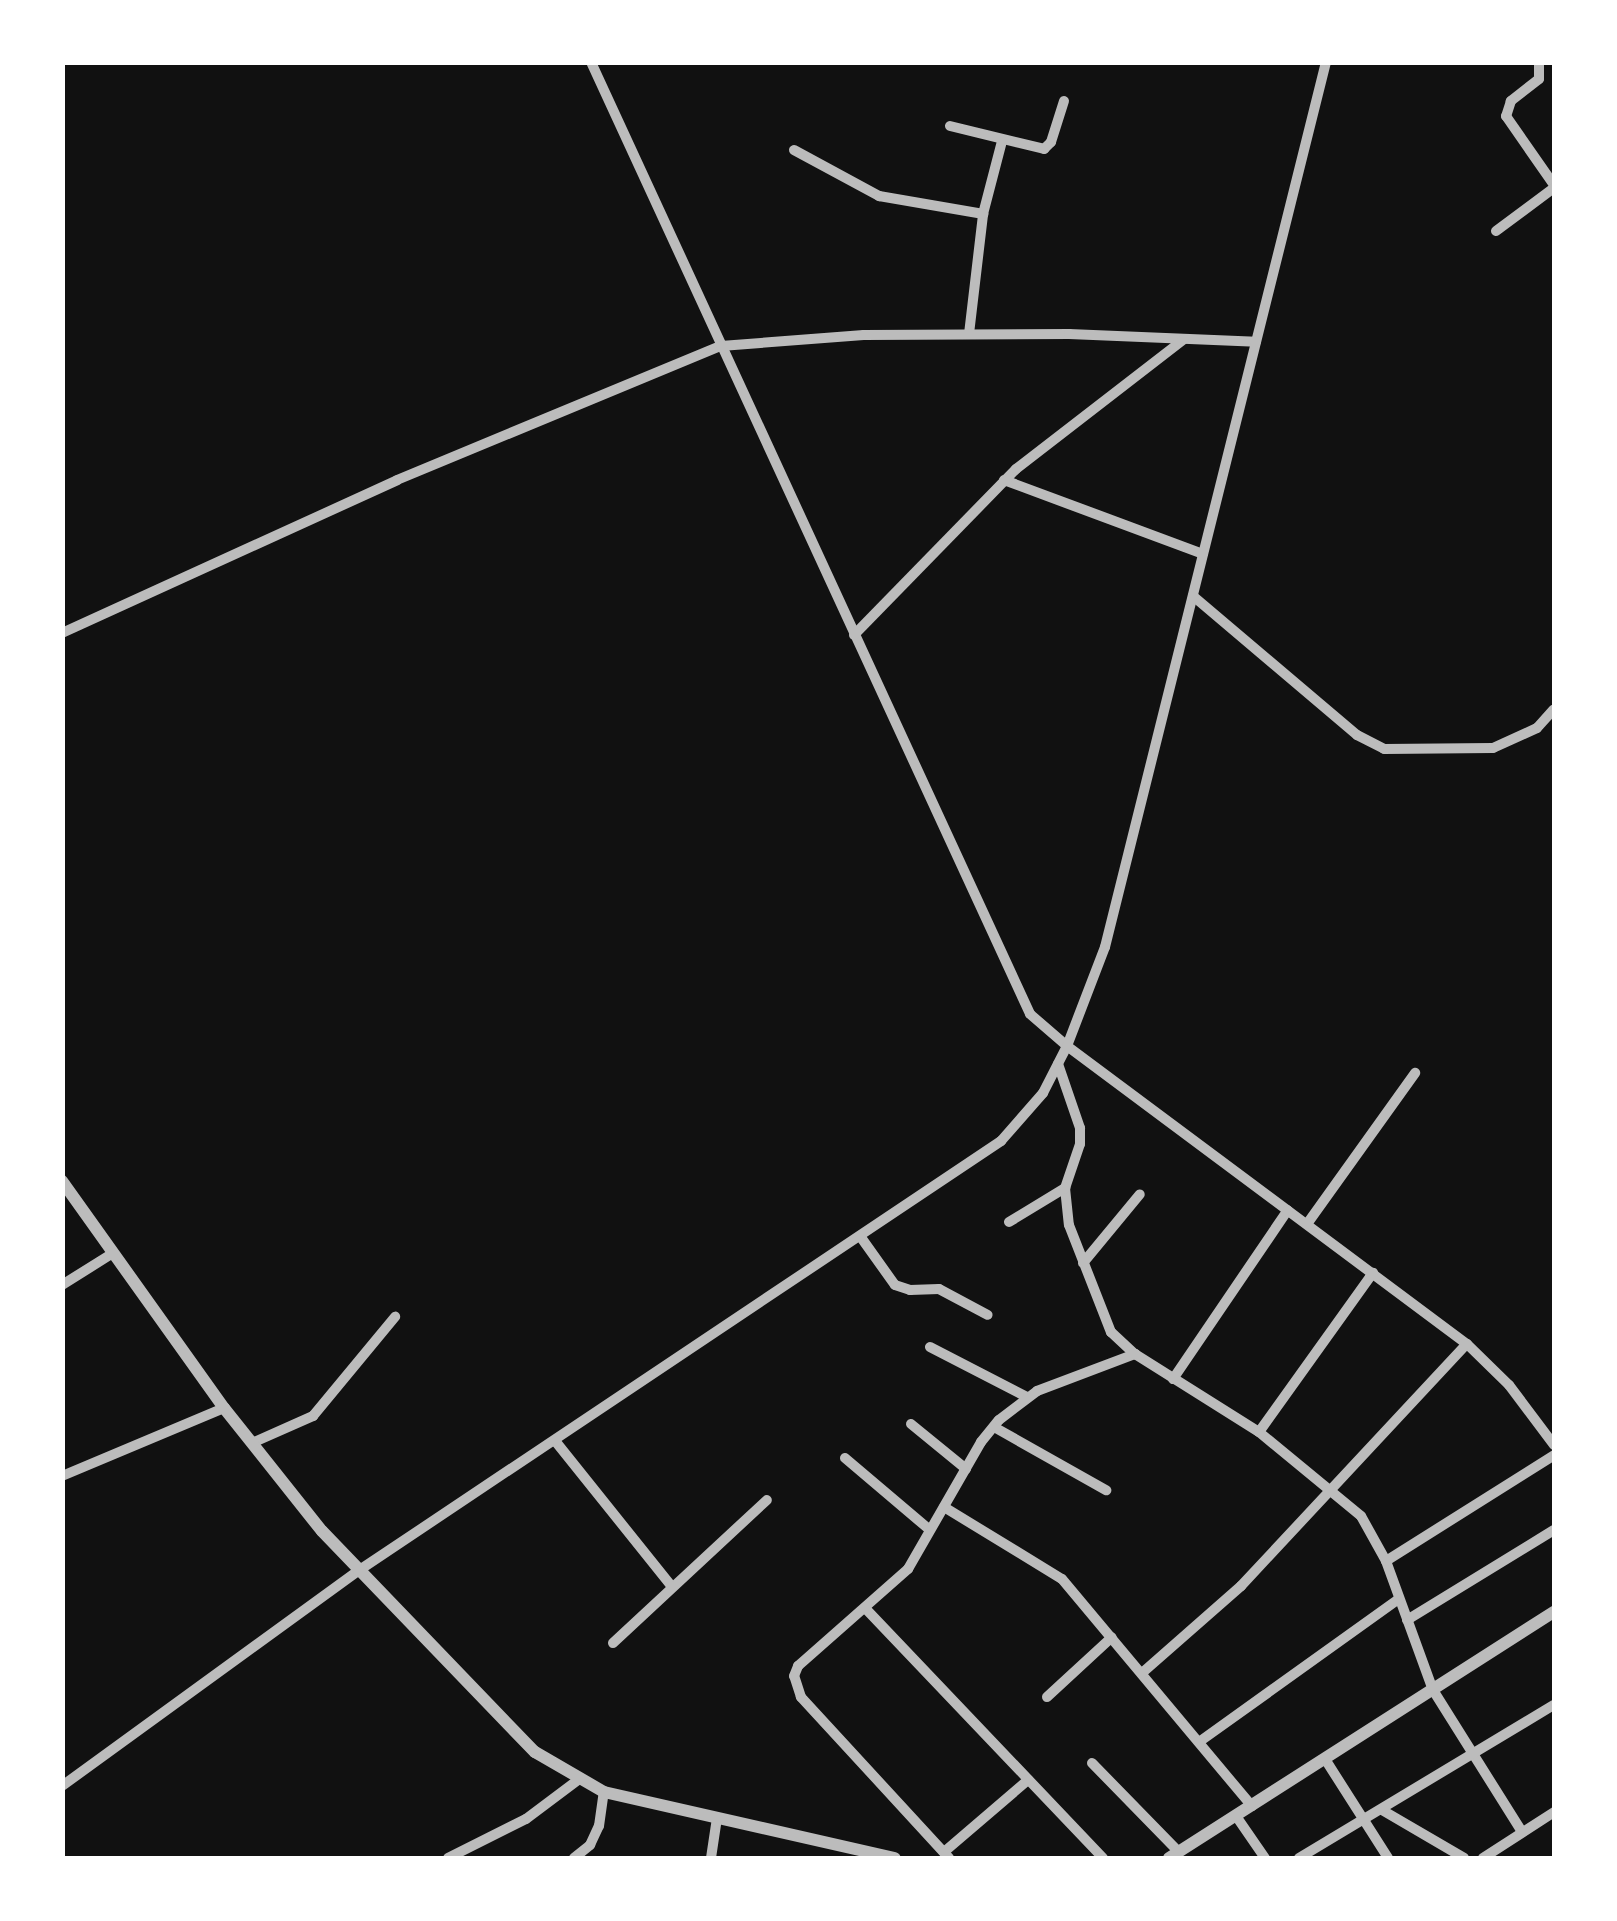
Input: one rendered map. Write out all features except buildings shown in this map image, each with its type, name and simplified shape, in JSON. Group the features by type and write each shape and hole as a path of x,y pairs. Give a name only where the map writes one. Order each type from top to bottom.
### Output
{"street":[{"path":"591,62 1030,1014 1067,1046 1467,1344 1509,1386 1554,1446"},
{"path":"1538,62 1539,78"},
{"path":"62,1786 358,1571 860,1236 1001,1140 1023,1120 1067,1046 1104,947 1324,63"},
{"path":"1496,231 1554,187 1506,116 1511,101 1554,70"},
{"path":"950,126 1044,149 1051,142 1064,101"},
{"path":"969,334 982,214 1002,140"},
{"path":"794,150 879,196 982,214"},
{"path":"62,634 397,480 721,346 864,335 969,334 1256,342"},
{"path":"854,635 1004,480 1185,339"},
{"path":"1004,480 1203,554"},
{"path":"1193,596 1357,736 1384,749 1493,748 1537,728 1554,710"},
{"path":"1058,1064 1080,1128 1080,1144 1065,1188 1069,1225 1111,1332 1135,1354 1259,1432 1361,1516 1386,1561 1433,1690 1522,1832"},
{"path":"1307,1224 1414,1073"},
{"path":"62,1180 252,1444 358,1571 535,1752 604,1792 895,1858"},
{"path":"1009,1222 1065,1188"},
{"path":"1082,1263 1140,1194"},
{"path":"1173,1379 1288,1210"},
{"path":"860,1236 894,1284 910,1290 940,1289 988,1315"},
{"path":"62,1285 113,1254"},
{"path":"1259,1432 1372,1273"},
{"path":"252,1444 313,1416 395,1316"},
{"path":"1142,1672 1242,1586 1467,1344"},
{"path":"930,1347 1028,1398"},
{"path":"1028,1780 946,1855 794,1687 798,1666 908,1568 994,1427 1028,1398 1135,1354"},
{"path":"62,1476 224,1408"},
{"path":"911,1424 966,1469"},
{"path":"994,1427 1106,1490"},
{"path":"556,1442 672,1587"},
{"path":"1386,1561 1554,1456"},
{"path":"845,1458 930,1530"},
{"path":"612,1643 767,1500"},
{"path":"944,1507 1062,1580 1252,1806"},
{"path":"1407,1620 1554,1530"},
{"path":"1199,1742 1400,1598"},
{"path":"865,1608 1103,1858"},
{"path":"1092,1763 1174,1856 1554,1612"},
{"path":"1046,1697 1112,1637"},
{"path":"1299,1858 1554,1705"},
{"path":"1325,1759 1388,1858"},
{"path":"448,1858 526,1819 578,1780"},
{"path":"574,1858 590,1845 599,1826 604,1792"},
{"path":"1382,1810 1464,1858"},
{"path":"1483,1858 1554,1812"},
{"path":"1236,1816 1265,1858"},
{"path":"710,1858 717,1818"}]}
